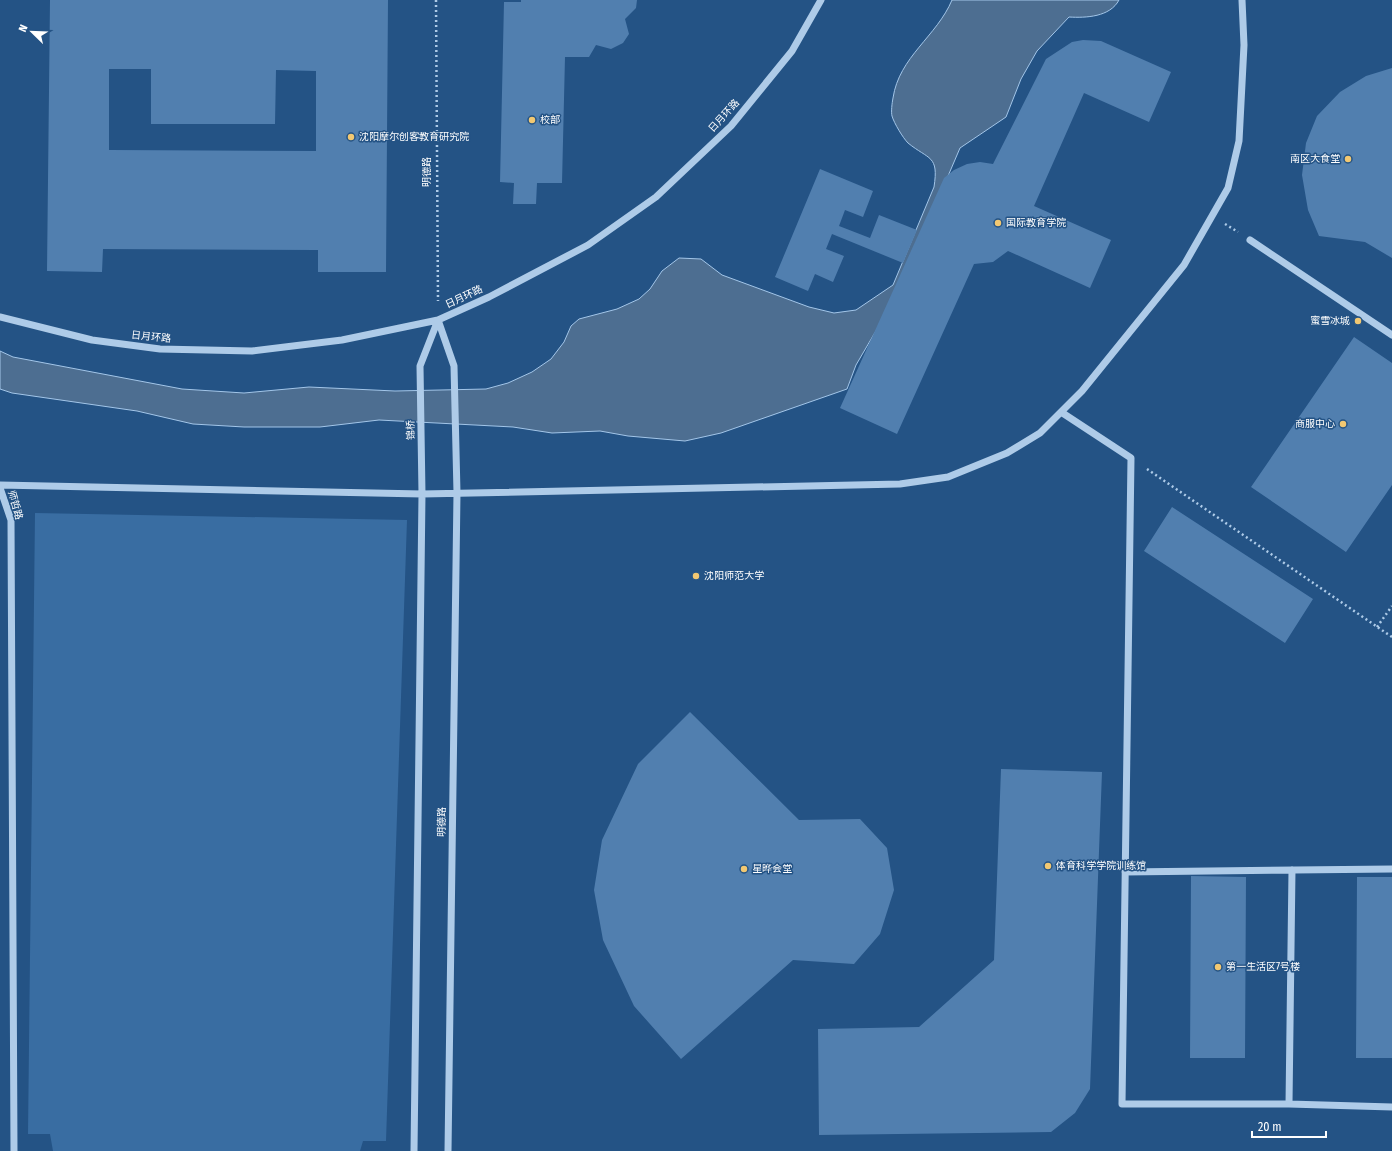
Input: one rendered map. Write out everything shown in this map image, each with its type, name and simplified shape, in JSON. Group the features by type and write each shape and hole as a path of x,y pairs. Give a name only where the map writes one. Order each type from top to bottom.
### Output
{"street":[{"name":"日月环路","path":"0,317 92,340 160,349 252,351 342,340 438,320 489,297 588,245 656,197 731,126 792,51 822,0"},
{"path":"0,484 457,494 900,484 948,477 1007,453 1040,433 1082,391 1184,265 1228,188 1239,141 1244,44 1242,0"},
{"path":"1250,240 1392,335"},
{"name":"锦桥","path":"422,494 420,366 438,320"},
{"path":"438,320 454,366 457,494"},
{"path":"1061,412 1131,458 1122,1104 1288,1104 1392,1107"},
{"name":"师哲路","path":"0,488 11,520 14,1151"},
{"path":"414,1151 422,494"},
{"name":"明德路","path":"448,1151 457,494"},
{"path":"1126,872 1392,869"},
{"path":"1288,1104 1292,870"}],"path":[{"name":"明德路","path":"436,0 438,320"},
{"path":"1213,216 1250,240"},
{"path":"1131,458 1392,637"},
{"path":"1377,627 1392,606"}],"shaded area":[{"path":"952,0 1119,0 1115,6 1104,13 1090,17 1069,17 1037,51 1021,79 1006,117 960,148 898,293 856,365 847,389 721,433 685,441 628,436 600,431 552,433 513,427 379,420 320,427 244,427 193,424 137,411 12,393 0,389 0,351 13,357 182,389 244,393 309,387 395,391 486,389 508,383 532,372 551,359 564,342 571,326 579,319 617,309 639,299 650,289 662,271 679,258 701,259 722,275 809,307 834,313 856,310 893,285 934,187 934,163 931,159 908,143 904,138 892,116 892,105 897,83 903,70 910,58 937,25"},
{"path":"35,513 407,520 386,1141 363,1141 360,1151 53,1151 50,1134 28,1134"}],"building":[{"name":"沈阳摩尔创客教育研究院","path":"50,0 388,0 386,272 318,272 318,250 103,249 102,272 47,271","holes":["109,69 151,69 151,124 275,124 276,70 316,71 316,151 109,150"]},
{"name":"校部","path":"521,0 637,0 636,8 625,19 629,34 623,43 611,49 596,45 589,57 565,57 562,183 537,183 536,204 513,204 514,183 500,182 504,2 521,2"},
{"name":"国际教育学院","path":"1083,40 1101,41 1171,72 1149,122 1084,93 1034,206 1111,240 1090,288 1008,251 993,262 974,264 897,434 840,408 944,178 954,170 967,164 980,162 993,164 1046,59 1072,42"},
{"name":"南区大食堂","path":"1392,68 1392,258 1365,242 1319,236 1308,210 1302,175 1306,143 1317,116 1340,92 1366,76"},
{"path":"820,169 873,191 863,217 845,210 839,226 870,238 879,215 917,230 903,263 832,234 826,249 844,256 833,282 815,274 808,291 775,277"},
{"name":"商服中心","path":"1354,337 1392,363 1392,485 1346,552 1251,487"},
{"path":"1172,507 1313,599 1285,643 1144,551"},
{"name":"星晔会堂","path":"690,712 799,820 860,819 887,848 894,890 880,934 854,964 793,960 681,1059 634,1006 603,940 594,890 602,840 638,764"},
{"name":"体育科学学院训练馆","path":"1001,769 1102,772 1090,1089 1075,1113 1051,1132 819,1135 818,1029 919,1027 994,960"},
{"name":"第一生活区7号楼","path":"1191,876 1246,877 1245,1058 1190,1058"},
{"path":"1357,877 1392,877 1392,1058 1356,1058"}],"place":[{"name":"校部","path":"532,120"},
{"name":"沈阳摩尔创客教育研究院","path":"351,137"},
{"name":"南区大食堂","path":"1348,159"},
{"name":"国际教育学院","path":"998,223"},
{"name":"蜜雪冰城","path":"1358,321"},
{"name":"商服中心","path":"1343,424"},
{"name":"沈阳师范大学","path":"696,576"},
{"name":"体育科学学院训练馆","path":"1048,866"},
{"name":"星晔会堂","path":"744,869"},
{"name":"第一生活区7号楼","path":"1218,967"}]}
